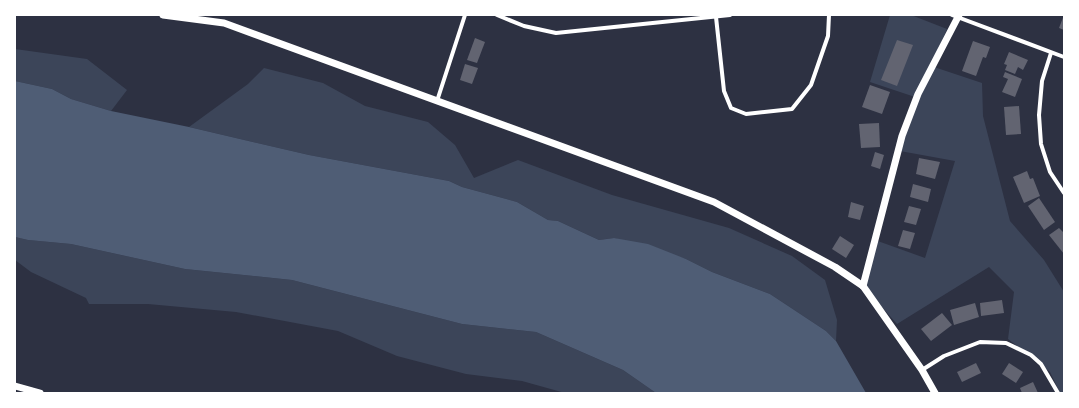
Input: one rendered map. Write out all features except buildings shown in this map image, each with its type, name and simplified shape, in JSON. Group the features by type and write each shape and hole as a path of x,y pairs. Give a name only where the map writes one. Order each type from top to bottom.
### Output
{"street":[{"path":"163,15 224,23 714,202 834,267 863,286 922,370 935,393"},
{"path":"437,101 465,15"},
{"path":"497,15 524,26 556,33 730,15"},
{"path":"716,17 724,91 731,108 746,114 792,109 810,84 828,36 830,15"},
{"path":"863,286 902,136 918,94 956,16 1064,57"},
{"path":"1051,53 1042,81 1040,115 1041,144 1050,172 1064,193"},
{"path":"922,370 944,356 980,342 1006,343 1031,355 1041,364 1058,393"},
{"path":"15,386 26,391 40,393"}],"shaded area":[{"path":"890,15 911,15 947,29 931,66 982,83 983,116 1010,221 1044,260 1064,292 1064,393 1060,393 1050,372 1008,339 1014,292 989,267 897,324 863,286 875,240 925,258 955,161 900,151 918,98 870,82"},
{"path":"15,49 87,59 127,90 111,111 71,99 52,89 15,81"},
{"path":"264,68 323,83 365,106 428,122 455,145 474,178 518,160 612,195 729,228 792,256 825,280 837,320 836,341 826,331 770,294 712,272 686,259 614,238 599,240 558,221 548,220 517,202 462,187 449,181 309,155 189,127 248,84"},
{"path":"15,81 52,89 71,99 111,111 189,127 309,155 449,181 462,187 517,202 548,220 558,221 599,240 614,238 648,244 686,259 712,272 770,294 826,331 836,341 866,393 656,393 623,370 536,332 462,324 292,280 185,269 71,244 28,240 15,237"},
{"path":"15,237 28,240 71,244 185,269 292,280 462,324 536,332 623,370 656,393 565,393 522,381 466,374 397,356 338,331 236,312 148,304 89,304 86,298 31,272 15,260"}]}
